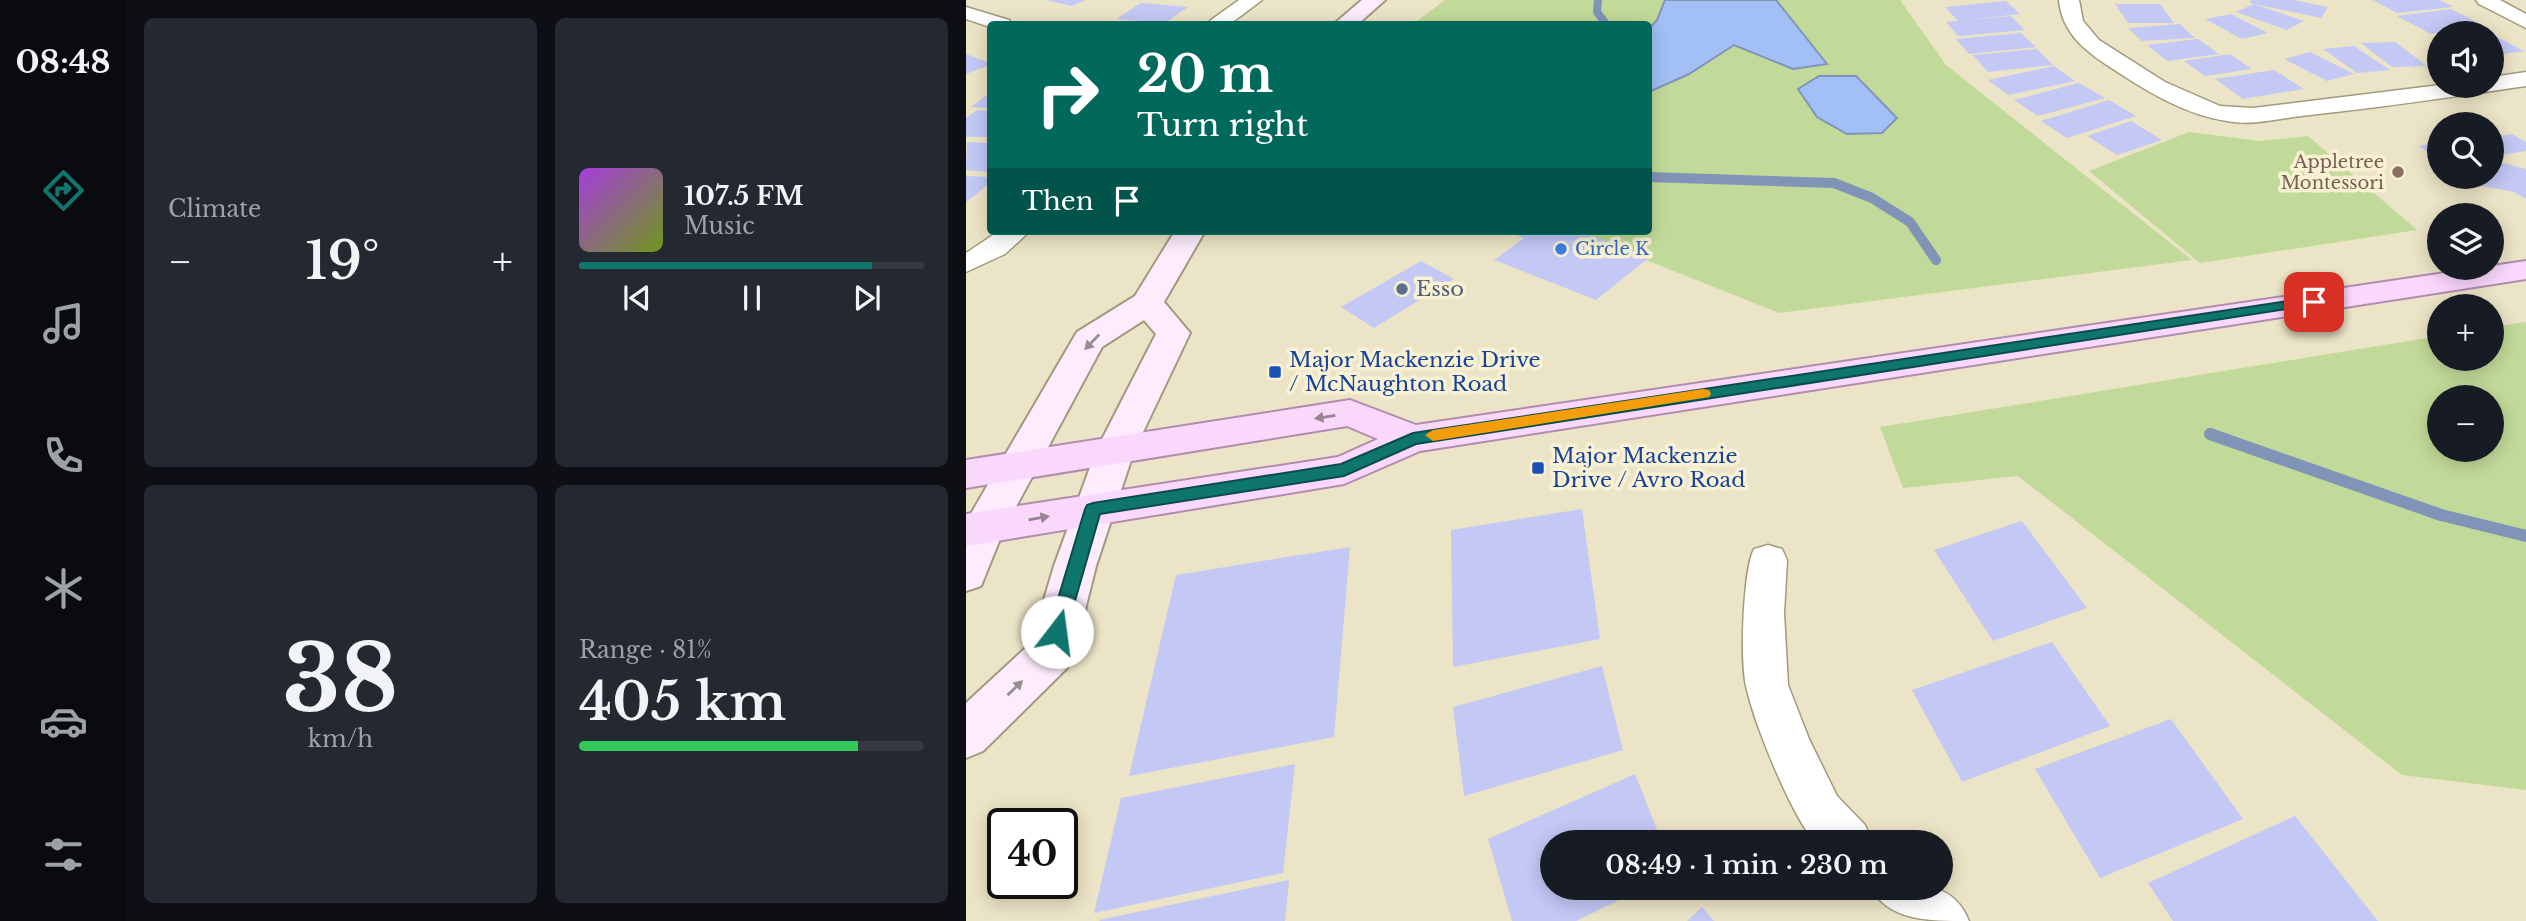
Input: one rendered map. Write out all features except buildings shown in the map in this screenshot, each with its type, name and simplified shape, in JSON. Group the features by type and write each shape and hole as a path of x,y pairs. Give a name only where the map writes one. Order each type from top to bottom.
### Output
{"main road":[{"path":"975,529 1344,470 1413,439 2526,270"},
{"path":"966,474 1350,413 1413,439"}],"street":[{"path":"1222,21 1252,0"},
{"path":"1349,21 1375,0"},
{"path":"2068,0 2069,13 2076,31 2094,47 2198,107 2228,115 2374,103 2427,94"},
{"path":"2486,0 2526,22"},
{"path":"966,13 992,21"},
{"path":"2504,82 2526,79"},
{"path":"966,264 995,248 1011,235"},
{"path":"966,574 975,529 1021,466 1089,340 1147,303 1188,235"},
{"path":"966,735 1051,654 1093,509 1115,451 1173,333 1147,303"},
{"path":"1768,560 1764,613 1767,685 1789,745 1820,812 1837,830"},
{"path":"1914,900 1944,921"}],"green space":[{"path":"1445,0 1900,0 1946,65 2192,260 1779,313 1583,235 1652,235 1652,21 1417,21"},
{"path":"2189,132 2260,141 2308,136 2417,230 2200,263 2089,171"},
{"path":"2526,322 2526,790 2402,775 2018,476 1903,488 1880,427 2427,338 2427,371 2504,371 2504,325"}],"water":[{"path":"1665,0 1776,0 1827,64 1793,69 1734,45 1689,74 1652,91 1652,26"},
{"path":"1819,76 1856,76 1897,118 1882,133 1847,134 1817,117 1798,89"}],"waterway":[{"path":"1598,0 1597,12 1604,21"},
{"path":"1652,177 1834,183 1872,198 1910,222 1936,260"},
{"path":"2210,434 2441,515 2526,536"}],"slow traffic":[{"path":"1433,435 1703,394"}],"place":[{"name":"Appletree Montessori","path":"2398,172"},
{"name":"Circle K","path":"1561,249"},
{"name":"Esso","path":"1402,289"},
{"name":"Major Mackenzie Drive / McNaughton Road","path":"1275,372"},
{"name":"Major Mackenzie Drive / Avro Road","path":"1538,468"}],"route":[{"path":"1057,632 1093,509 1344,470 1413,439 2314,302"}]}
